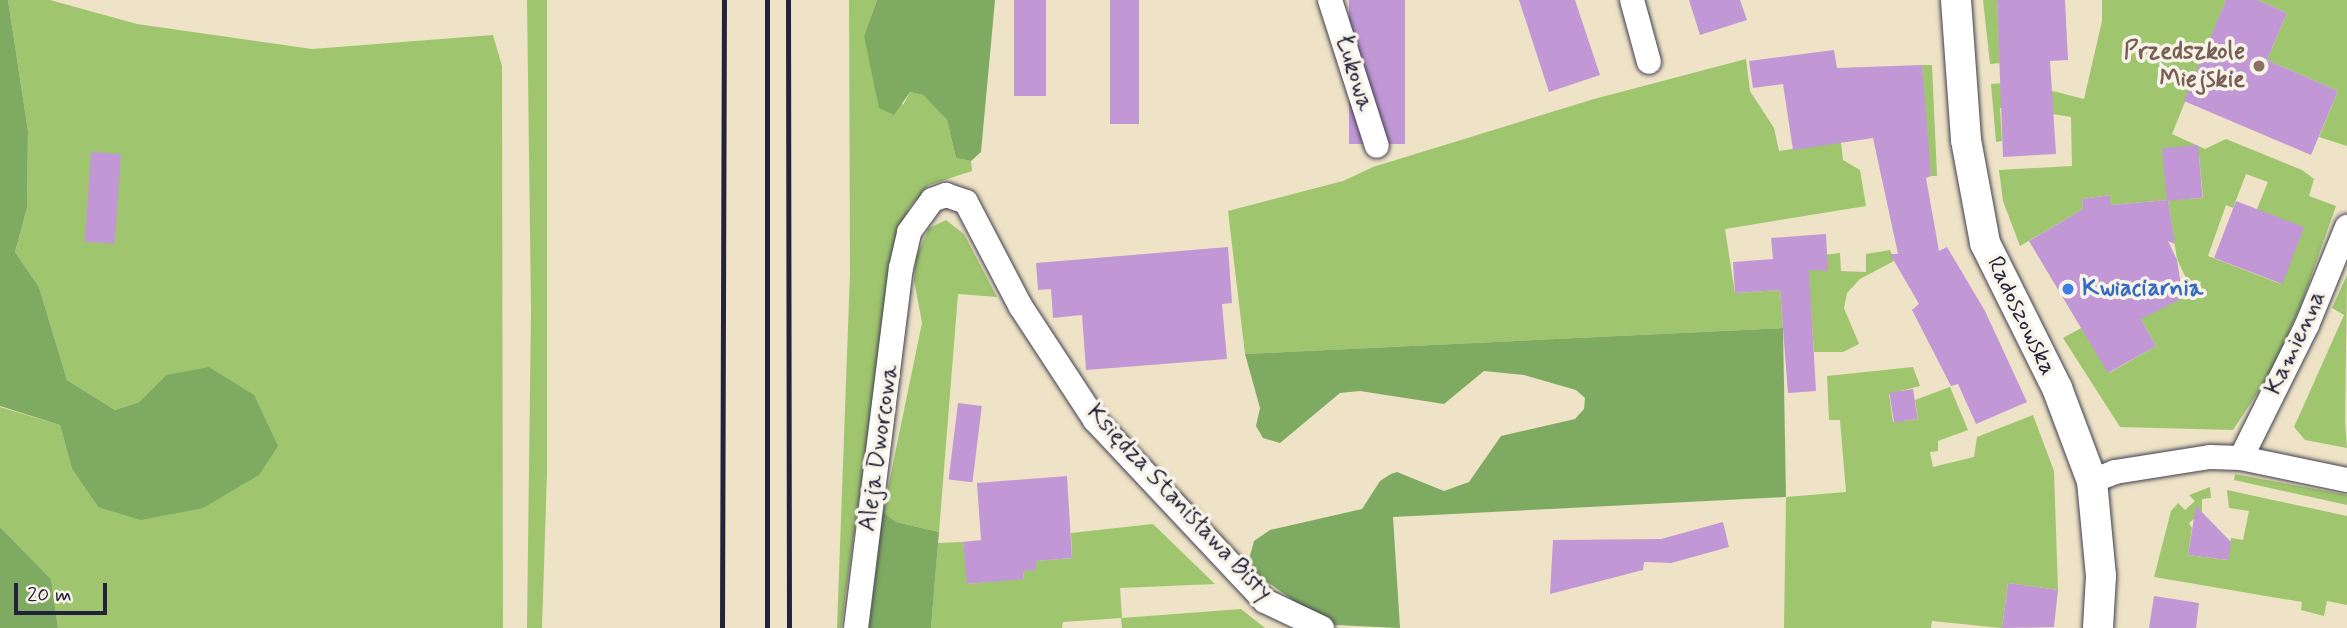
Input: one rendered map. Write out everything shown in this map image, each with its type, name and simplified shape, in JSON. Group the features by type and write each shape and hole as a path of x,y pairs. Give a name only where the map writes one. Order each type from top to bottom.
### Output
{"street":[{"name":"Łukowa","path":"1330,0 1377,146"},
{"path":"1632,0 1649,62"},
{"name":"Radoszowska","path":"1956,0 1966,140 1985,243 2057,388 2092,481 2101,576 2098,628"},
{"name":"Księdza Stanisława Bisty","path":"901,268 909,232 932,200 946,195 966,202 1021,307 1095,420 1265,601 1322,628"},
{"name":"Kamienna","path":"2241,458 2308,325 2347,227"},
{"name":"Aleja Dworcowa","path":"856,628 901,268"},
{"path":"2092,481 2168,463 2241,458 2347,480"}],"green space":[{"path":"0,0 8,0 28,131 27,208 15,252 39,287 67,380 115,410 139,402 166,375 209,367 254,395 278,446 259,475 203,508 141,520 98,507 72,469 60,425 0,406"},
{"path":"8,0 50,0 137,24 312,49 493,35 502,66 503,628 58,628 51,579 0,527 0,407 60,425 72,469 98,507 166,375 139,402 115,410 67,380 39,287 15,252 27,208 28,131"},
{"path":"527,0 547,0 547,473 542,628 527,628 531,309"},
{"path":"849,0 877,0 864,36 903,105 910,92 923,95 947,120 956,158 971,161 972,171 929,185 909,208 894,246 841,628 837,628 850,273"},
{"path":"877,0 995,0 981,152 971,161 956,158 947,120 923,95 910,92 894,115 879,108 864,36"},
{"path":"1983,0 1997,0 2000,63 1990,64"},
{"path":"2102,0 2226,0 2172,134 2205,149 2226,139 2302,170 2314,179 2309,196 2336,206 2301,305 2270,374 2233,430 2120,427 2063,338 2083,327 2109,373 2156,346 2135,308 2172,303 2193,293 2177,259 2168,200 2110,205 2110,195 2082,199 2083,209 2020,246 2003,201 1999,170 2072,166 2071,117 2053,114 2052,104 2000,108 2002,141 1996,142 1991,84 2017,82 2084,99 2102,21","holes":["2199,156 2203,198 2169,200","2246,174 2268,182 2257,209 2281,284 2208,256 2226,205 2233,208"]},
{"path":"2257,0 2347,0 2347,146 2319,137 2338,91 2267,60 2287,13"},
{"path":"1746,59 1750,91 1774,128 1779,151 1841,142 1843,160 1860,170 1866,206 1725,229 1735,293 1780,290 1783,328 1245,354 1228,211 1343,181 1373,167 1594,99"},
{"path":"1922,65 1932,65 1937,176 1931,176 1925,133"},
{"path":"946,220 964,234 997,297 958,294 939,532 896,522 883,512 922,323 914,280 916,257 929,228"},
{"path":"1890,250 1894,261 1860,279 1847,293 1844,308 1859,344 1843,352 1814,352 1807,257 1840,253 1841,271 1866,272 1866,254"},
{"path":"2347,275 2347,448 2305,440 2294,427 2344,315 2332,308"},
{"path":"1783,328 1786,497 1393,517 1400,628 1335,625 1300,605 1252,571 1248,563 1254,541 1270,530 1362,509 1380,481 1391,474 1397,472 1444,491 1469,482 1501,436 1575,419 1584,409 1585,398 1576,390 1524,375 1484,371 1444,404 1360,391 1340,393 1280,443 1263,438 1256,426 1260,408 1245,354"},
{"path":"1913,367 1920,386 1889,394 1893,422 1918,419 1915,400 1950,387 1968,430 1938,441 1938,451 1930,452 1933,467 1974,457 1977,437 2033,415 2054,471 2058,590 2008,583 2002,628 1932,621 1931,628 1784,628 1786,497 1846,492 1840,420 1829,420 1827,376"},
{"path":"2235,474 2347,495 2347,505 2234,480"},
{"path":"2210,487 2211,498 2202,499 2202,512 2189,523 2192,528 2188,555 2227,560 2231,538 2243,540 2249,511 2229,508 2227,490 2347,516 2347,605 2327,601 2324,616 2301,610 2302,602 2154,577 2171,511 2178,503 2185,510 2195,501 2189,495"},
{"path":"883,512 896,522 939,532 931,628 869,628"},
{"path":"1153,524 1215,584 1120,588 1122,618 1241,609 1265,628 1122,628 1121,618 1063,622 1062,628 931,628 938,543 963,542 968,584 1024,578 1023,571 1036,561 1072,558 1071,533"},
{"path":"0,527 51,579 58,628 0,628"}],"building":[{"path":"1014,0 1046,0 1046,96 1014,96"},
{"path":"1110,0 1139,0 1139,124 1110,124"},
{"path":"1349,0 1405,0 1405,144 1349,144"},
{"path":"1519,0 1575,0 1600,75 1549,92"},
{"path":"1689,0 1740,0 1747,20 1700,35"},
{"path":"1997,0 2065,0 2068,60 2050,61 2056,154 2003,157"},
{"path":"2226,0 2257,0 2287,13 2267,60 2338,91 2311,155 2184,101"},
{"path":"1834,50 1837,68 1922,65 1931,176 1926,178 1939,251 1947,247 1985,311 2027,402 1976,424 1958,384 1951,386 1912,310 1919,304 1890,254 1898,254 1873,138 1793,150 1783,84 1753,88 1749,61"},
{"path":"2198,145 2203,198 2167,201 2162,148"},
{"path":"91,152 121,154 115,244 85,242"},
{"path":"2110,195 2110,205 2168,200 2175,244 2168,241 2177,260 2183,298 2141,319 2156,346 2108,373 2029,241 2083,209 2082,199"},
{"path":"2236,201 2304,227 2282,284 2214,258"},
{"path":"1826,234 1828,271 1809,270 1816,391 1788,393 1780,290 1735,293 1733,262 1773,259 1771,238"},
{"path":"1228,247 1232,303 1222,304 1227,359 1086,370 1082,315 1053,318 1051,289 1038,290 1036,263"},
{"path":"1913,389 1918,419 1894,422 1889,393"},
{"path":"958,403 982,406 972,482 949,479"},
{"path":"1067,476 1072,558 1036,561 1036,570 1023,571 1024,579 967,584 963,542 981,540 977,483"},
{"path":"2196,506 2231,542 2228,560 2188,555"},
{"path":"1723,522 1729,547 1671,563 1644,562 1643,570 1550,594 1553,540 1661,539"},
{"path":"2008,583 2058,590 2054,627 2002,628"},
{"path":"2154,596 2199,603 2196,628 2149,628"}],"railway":[{"path":"722,628 724,0"},
{"path":"767,0 767,628"},
{"path":"788,0 789,628"}],"place":[{"name":"Przedszkole Miejskie","path":"2259,66"},
{"name":"Kwiaciarnia","path":"2068,289"}]}
